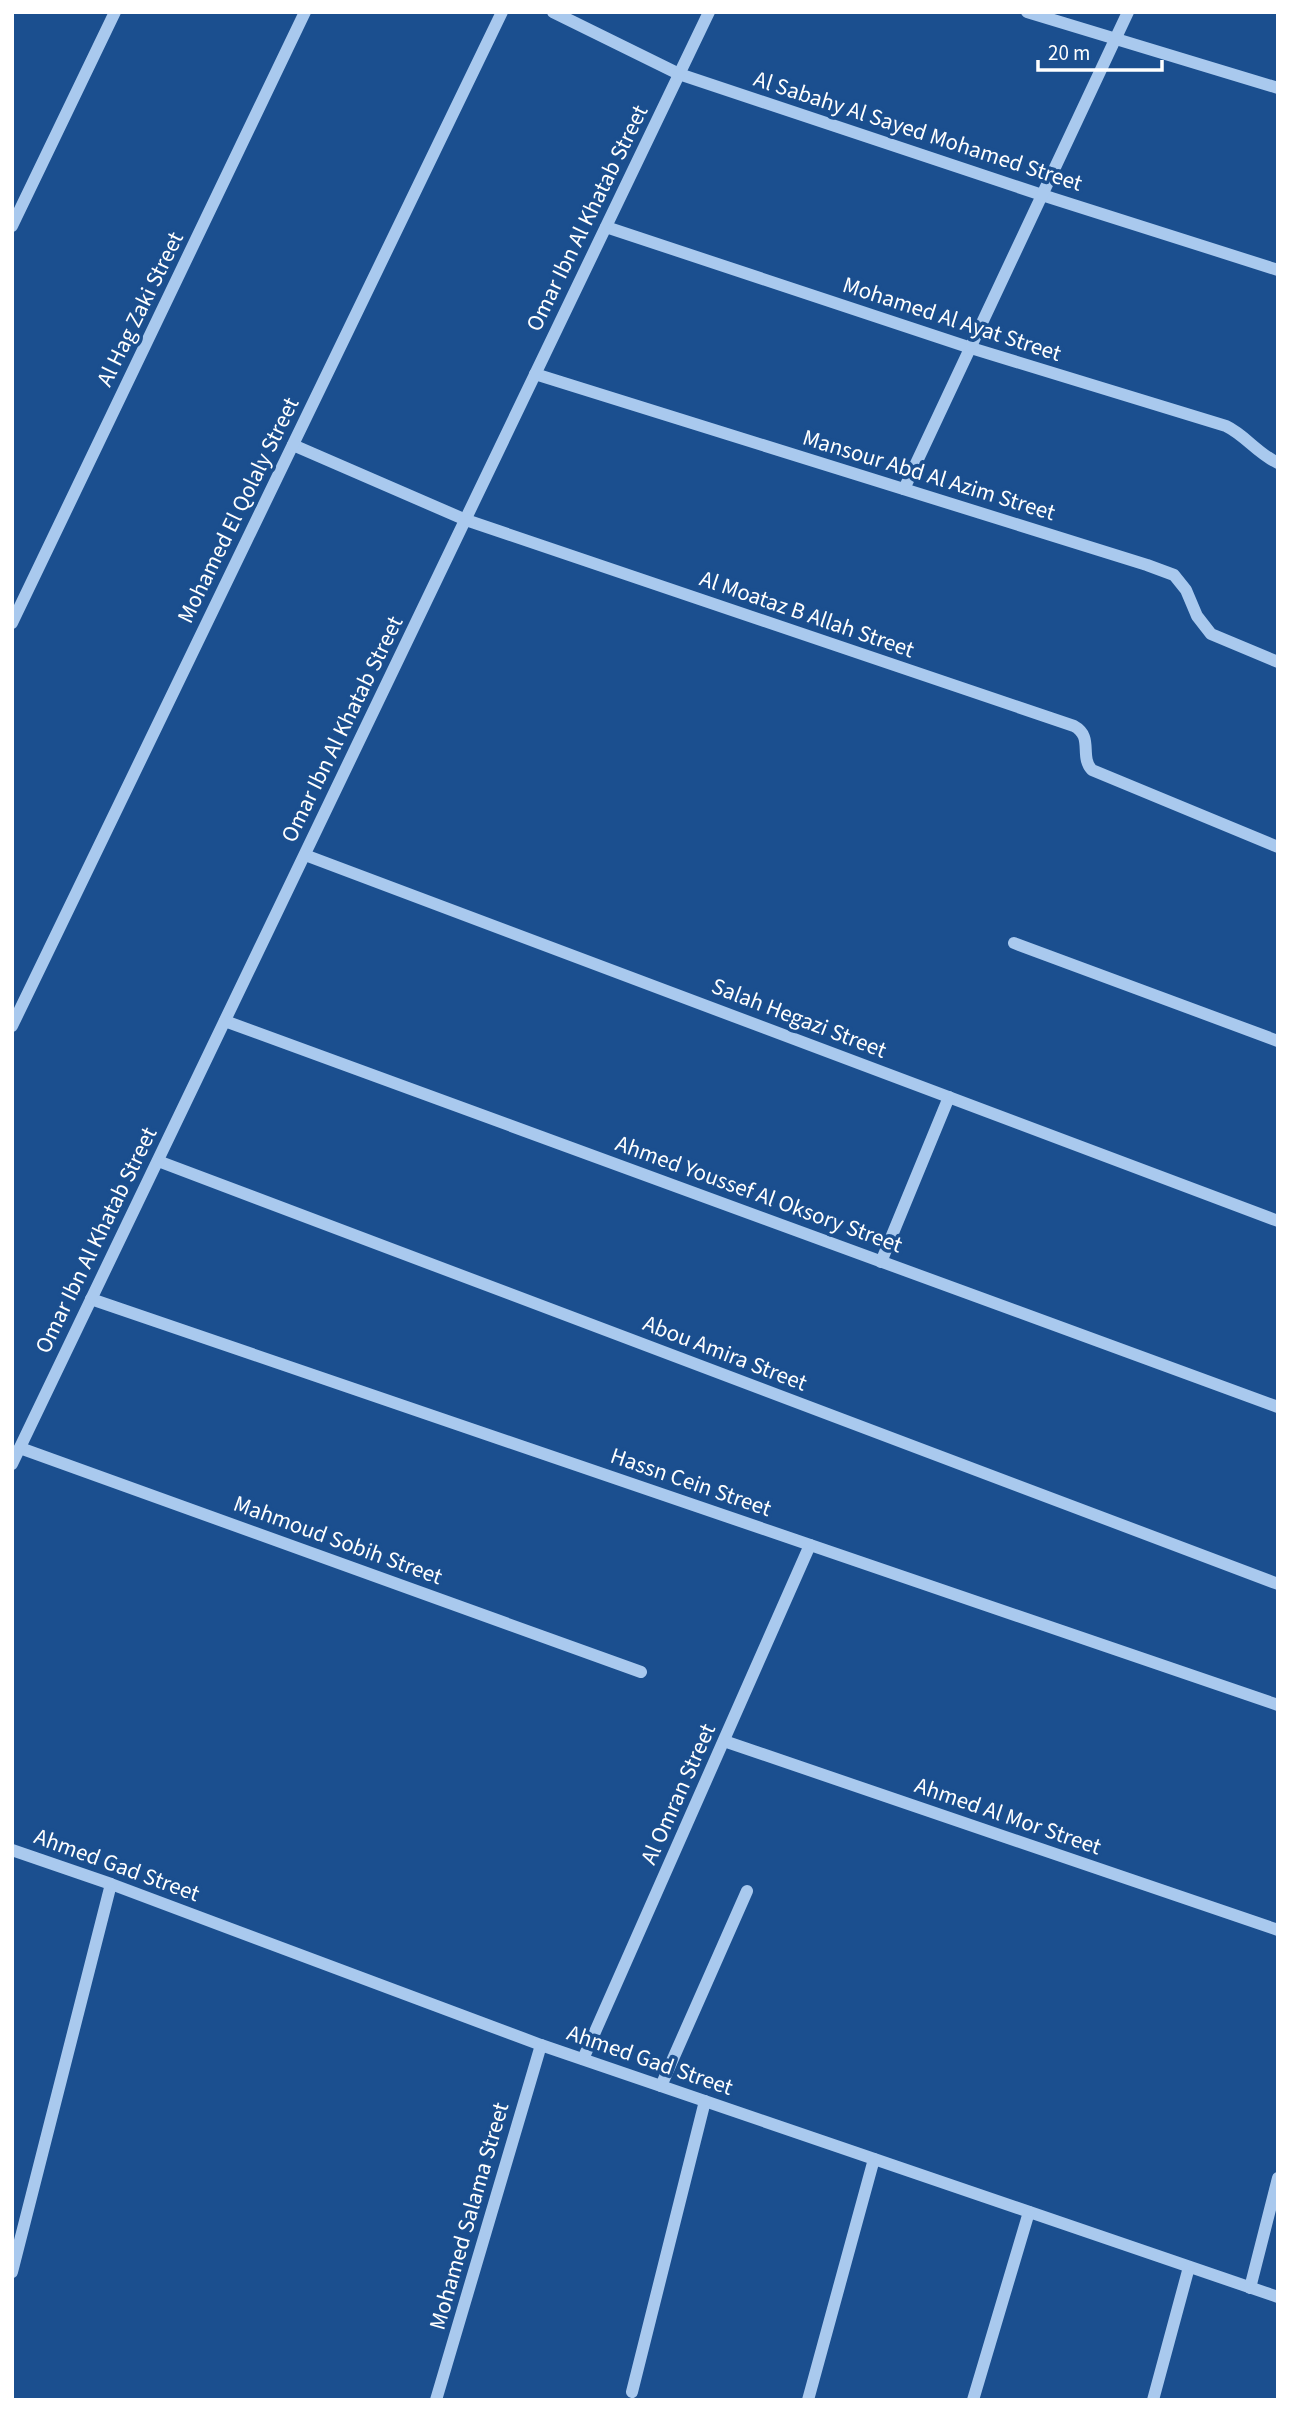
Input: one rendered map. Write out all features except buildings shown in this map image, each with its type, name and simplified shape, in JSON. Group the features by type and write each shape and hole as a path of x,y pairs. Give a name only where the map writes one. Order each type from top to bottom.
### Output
{"street":[{"path":"12,226 115,12"},
{"name":"Al Hag Zaki Street","path":"12,623 305,12"},
{"name":"Mohamed El Qolaly Street","path":"12,1026 502,12"},
{"name":"Al Sabahy Al Sayed Mohamed Street","path":"553,12 679,74 1042,195 1278,270"},
{"name":"Omar Ibn Al Khatab Street","path":"12,1464 709,12"},
{"path":"1027,12 1278,88"},
{"path":"904,489 1128,12"},
{"name":"Mohamed Al Ayat Street","path":"606,227 971,348 1226,426 1239,432 1270,460 1278,463"},
{"name":"Mansour Abd Al Azim Street","path":"535,374 1174,575 1186,590 1197,616 1211,634 1278,662"},
{"name":"Al Moataz B Allah Street","path":"293,445 466,520 1074,726 1086,741 1085,759 1092,770 1278,847"},
{"name":"Salah Hegazi Street","path":"305,855 1278,1221"},
{"path":"1014,943 1278,1041"},
{"name":"Ahmed Youssef Al Oksory Street","path":"225,1021 1278,1407"},
{"path":"881,1262 950,1097"},
{"name":"Abou Amira Street","path":"158,1161 1278,1584"},
{"name":"Hassn Cein Street","path":"91,1299 1278,1705"},
{"name":"Mahmoud Sobih Street","path":"20,1448 641,1672"},
{"name":"Al Omran Street","path":"583,2059 810,1545"},
{"name":"Ahmed Al Mor Street","path":"724,1741 1278,1930"},
{"name":"Ahmed Gad Street","path":"12,1850 111,1884 541,2045 1278,2297"},
{"path":"12,2272 111,1884"},
{"path":"661,2086 747,1891"},
{"name":"Mohamed Salama Street","path":"436,2400 541,2045"},
{"path":"632,2392 705,2101"},
{"path":"808,2400 874,2159"},
{"path":"1250,2288 1278,2178"},
{"path":"973,2400 1029,2212"},
{"path":"1153,2400 1189,2267"}]}
